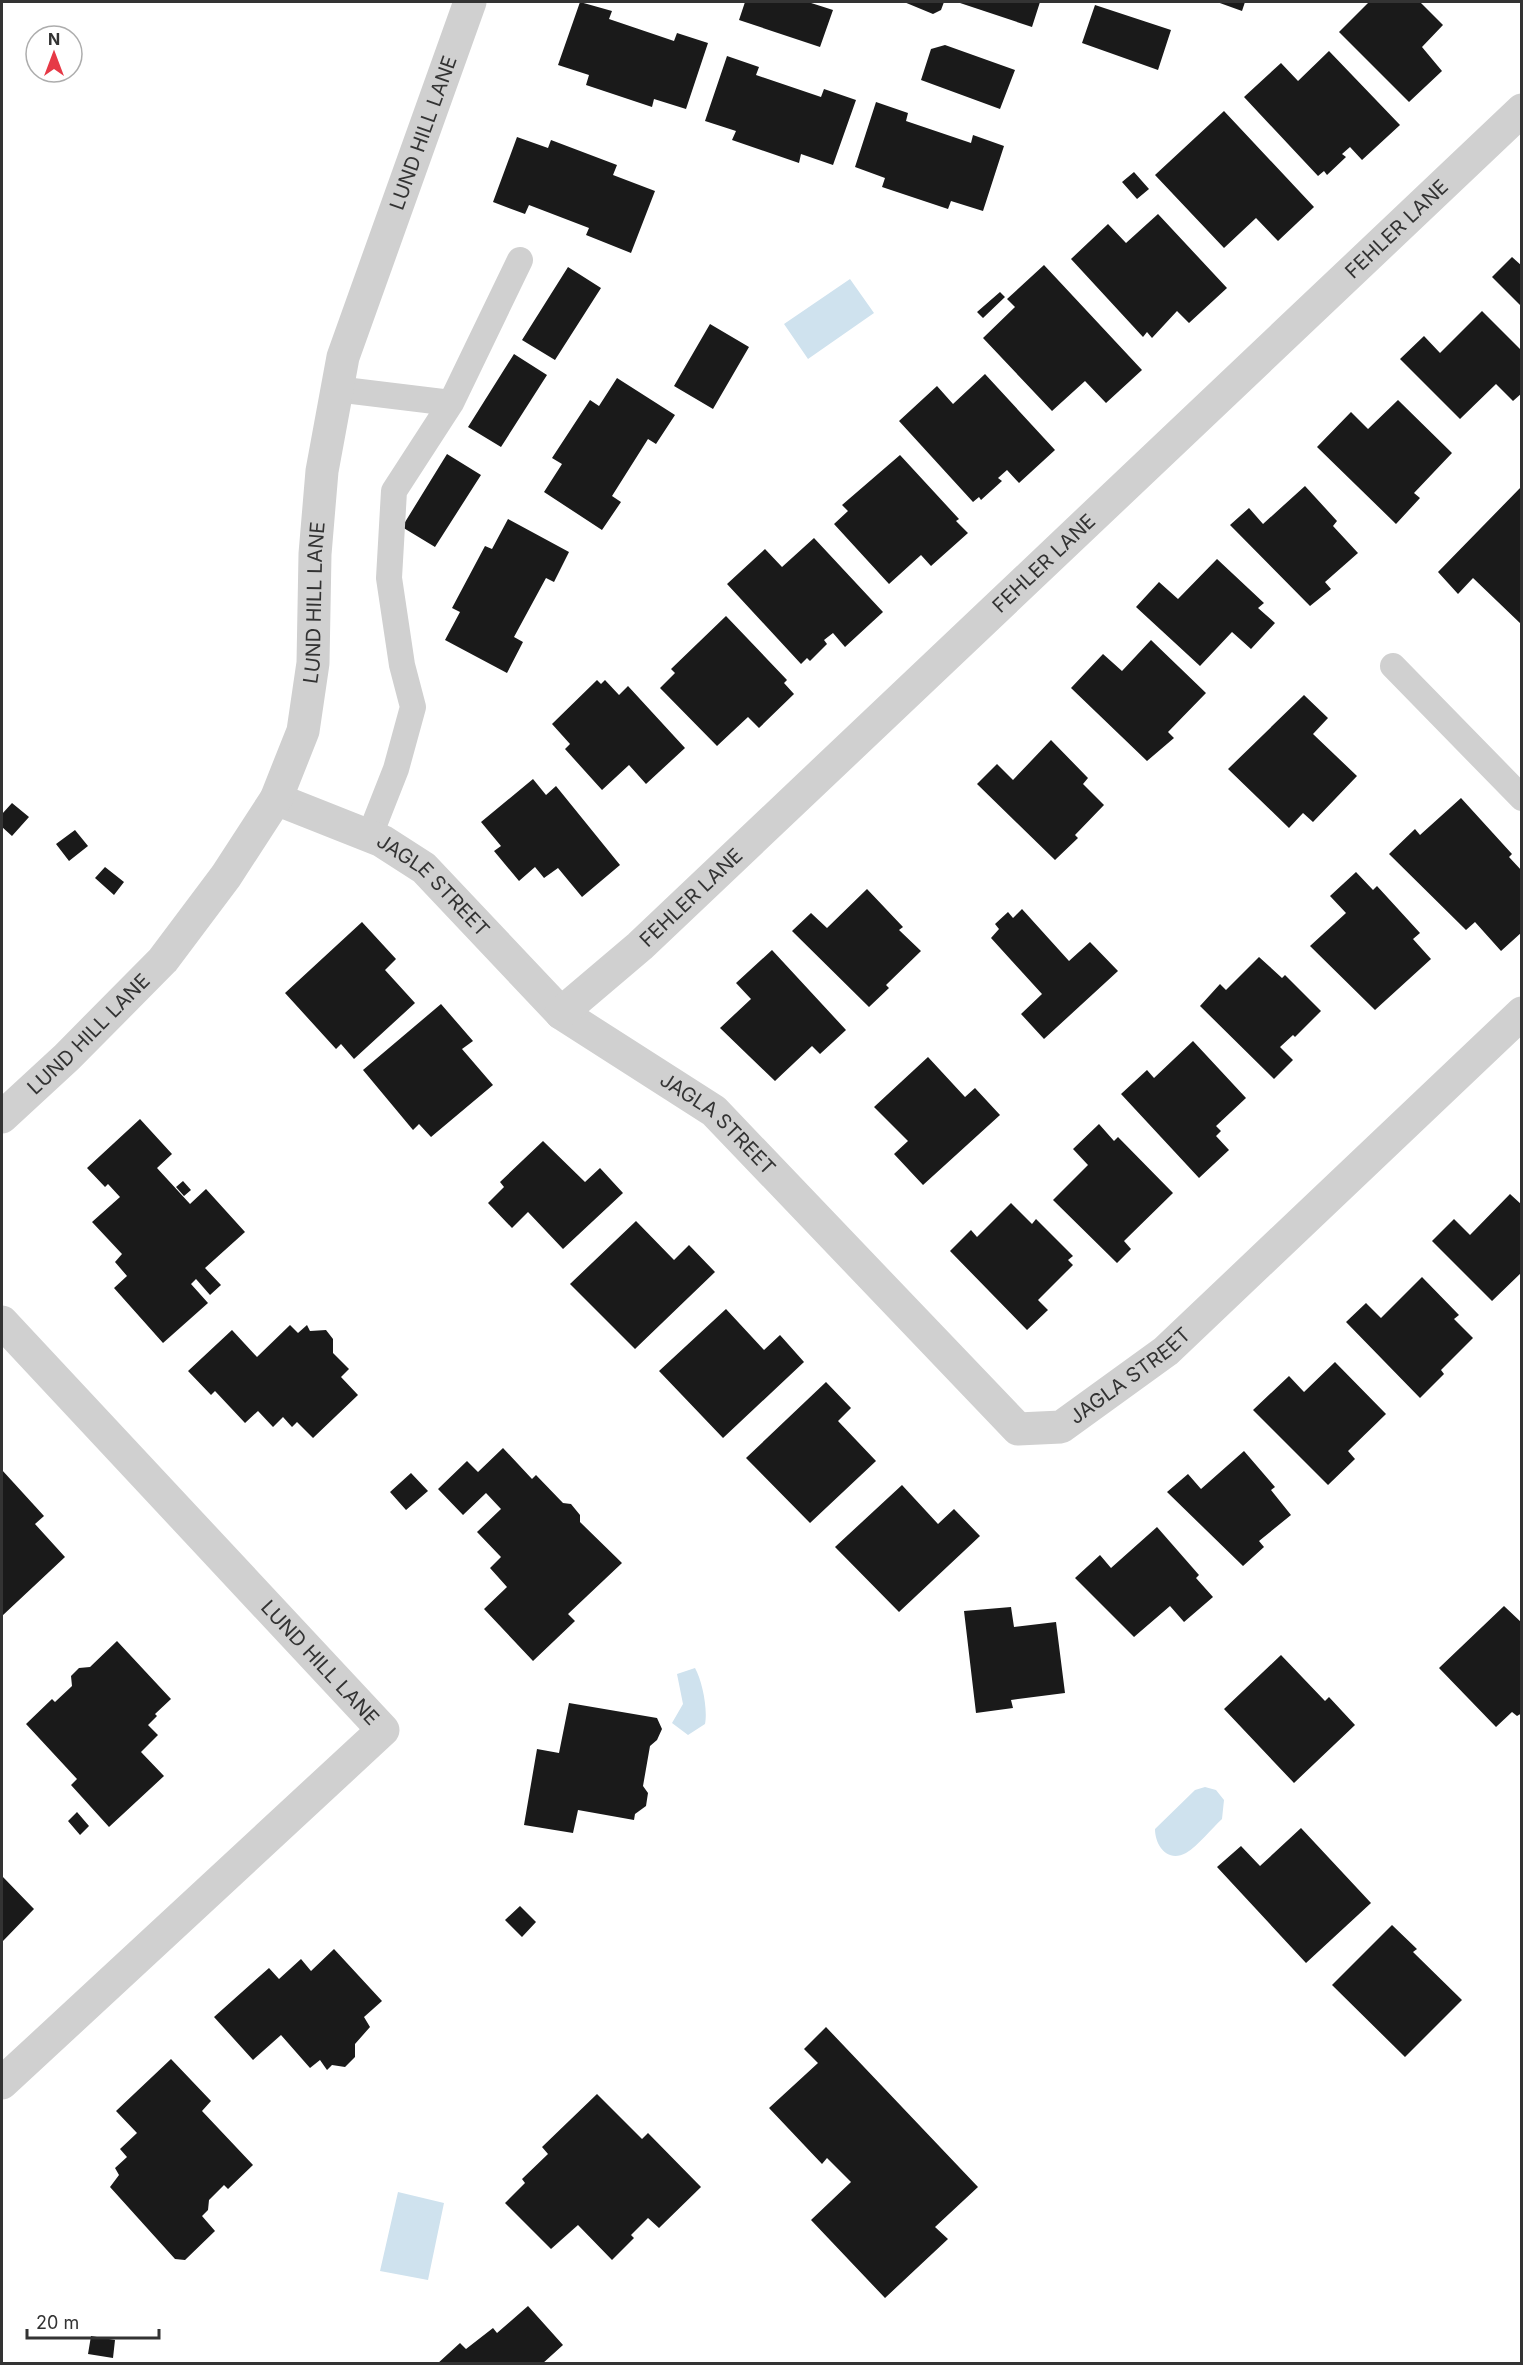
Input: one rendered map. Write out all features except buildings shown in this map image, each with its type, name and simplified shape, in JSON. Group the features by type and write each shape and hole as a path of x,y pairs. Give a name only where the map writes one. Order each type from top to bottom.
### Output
{"street":[{"name":"LUND HILL LANE","path":"2,1117 67,1057 163,960 226,876 276,799 303,731 313,663 315,554 322,471 343,357 470,2"},
{"name":"FEHLER LANE","path":"561,1013 640,946 1521,110"},
{"name":"JAGLE STREET","path":"276,799 370,835 424,868 561,1013"},
{"name":"JAGLA STREET","path":"561,1013 714,1111 1018,1429 1061,1427 1166,1351 1521,1013"},
{"name":"LUND HILL LANE","path":"2,1322 383,1730 2,2083"}],"lane":[{"path":"370,835 396,769 413,707 402,665 388,578 394,491 451,403 520,260"},
{"path":"336,389 451,403"},
{"path":"1393,666 1521,798"}],"water":[{"path":"850,279 874,313 808,359 784,324"},
{"path":"695,1668 704,1695 706,1718 705,1724 688,1735 672,1723 683,1704 677,1674"},
{"path":"1205,1787 1216,1790 1224,1800 1222,1819 1186,1853 1173,1856 1163,1851 1157,1841 1155,1829 1195,1790"},
{"path":"398,2192 444,2203 428,2280 380,2271"}]}
